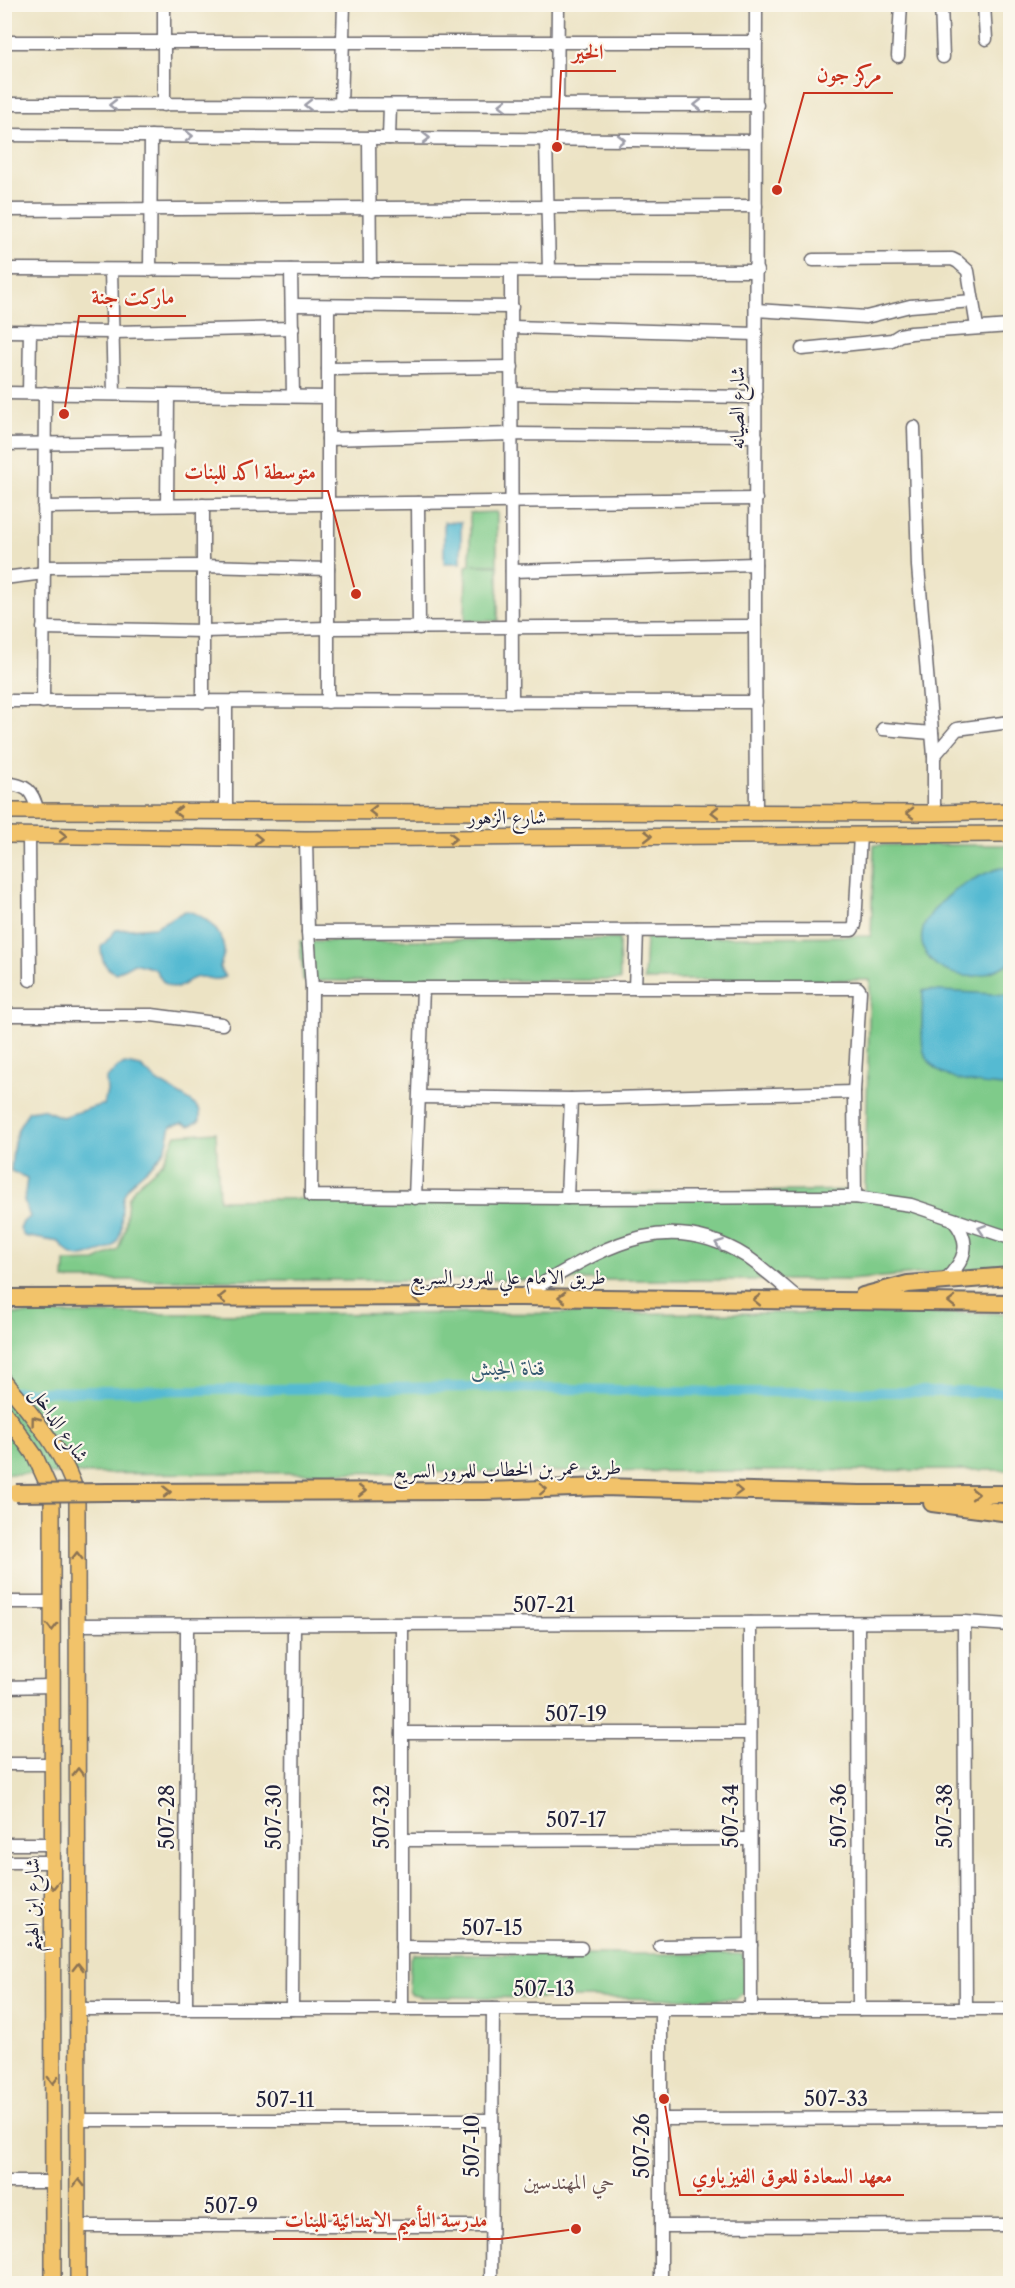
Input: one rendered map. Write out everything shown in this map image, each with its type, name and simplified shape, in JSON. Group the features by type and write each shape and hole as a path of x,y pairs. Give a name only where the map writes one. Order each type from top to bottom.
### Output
{"highway":[{"path":"843,1301 908,1284 1011,1275"},
{"name":"طريق الامام علي للمرور السريع","path":"4,1298 520,1297 1011,1303"},
{"name":"طريق عمر بن الخطاب للمرور السريع","path":"4,1493 484,1491 602,1487 860,1494 1011,1494"},
{"path":"860,1494 1011,1513"}],"main road":[{"name":"شارع الزهور","path":"6,811 934,813 1011,811"},
{"path":"860,835 862,812"},
{"name":"شارع الزهور","path":"6,836 306,839 1011,834"},
{"name":"شارع الداخل","path":"4,1380 67,1465 77,1494 77,1625"},
{"name":"شارع الداخل","path":"4,1412 28,1443 44,1474 52,1494 52,1527"},
{"name":"شارع ابن الهيثم","path":"52,1527 53,2283"},
{"path":"77,1625 78,2283"},
{"path":"52,1663 78,1662"}],"street":[{"path":"164,4 164,105"},
{"path":"341,105 344,4"},
{"path":"557,105 558,4"},
{"name":"شارع الصيانه","path":"756,4 756,812"},
{"path":"898,56 901,4"},
{"path":"941,4 943,57"},
{"path":"984,4 986,39"},
{"path":"4,42 756,42"},
{"path":"4,104 757,105"},
{"path":"389,138 390,105"},
{"path":"4,135 756,141"},
{"path":"150,270 151,136"},
{"path":"369,138 370,271"},
{"path":"546,139 549,271"},
{"path":"4,210 756,206"},
{"path":"813,260 952,259 968,272 977,327"},
{"path":"4,269 757,272"},
{"path":"111,270 114,394"},
{"path":"291,270 293,396"},
{"path":"512,271 512,702"},
{"path":"756,310 867,317 910,306 973,301"},
{"path":"292,305 512,307"},
{"path":"328,306 328,702"},
{"path":"802,349 892,340 905,334 1011,326"},
{"path":"512,327 756,334"},
{"path":"4,330 114,332 293,328"},
{"path":"29,393 30,331"},
{"path":"328,369 512,367"},
{"path":"4,393 328,397"},
{"path":"43,702 45,393"},
{"path":"512,394 756,397"},
{"path":"167,505 168,395"},
{"path":"914,428 918,566 934,756 934,813"},
{"path":"328,439 512,434 756,436"},
{"path":"4,444 168,442"},
{"path":"44,507 756,499"},
{"path":"418,503 419,628"},
{"path":"202,702 203,505"},
{"path":"512,571 755,564"},
{"path":"4,578 44,570 203,566 328,569"},
{"path":"43,628 204,631 328,628 755,626"},
{"path":"4,701 756,702"},
{"path":"226,702 226,812"},
{"path":"934,756 957,729 1011,722"},
{"path":"883,729 932,733"},
{"path":"4,783 29,789 34,796 38,812"},
{"path":"28,835 30,980"},
{"path":"308,932 852,930 855,926 860,835"},
{"path":"306,839 312,988 311,1196 415,1198 855,1197 911,1205 1011,1238"},
{"path":"635,988 637,931"},
{"path":"312,988 858,988 860,991 854,1092 855,1197"},
{"path":"415,1198 423,988"},
{"path":"4,1015 152,1015 222,1024"},
{"path":"420,1097 571,1099 854,1092"},
{"path":"567,1198 571,1099"},
{"path":"945,1280 960,1263 966,1244 964,1235 953,1219"},
{"path":"520,1297 616,1244 635,1238 674,1234 704,1239 731,1248 748,1258 801,1301"},
{"path":"4,1602 52,1602"},
{"name":"507-21","path":"77,1625 964,1622 1011,1625"},
{"name":"507-38","path":"964,1622 966,2009"},
{"name":"507-34","path":"750,1623 751,2009"},
{"name":"507-36","path":"858,1623 859,2009"},
{"name":"507-30","path":"292,2009 294,1625"},
{"name":"507-32","path":"402,1625 402,2009"},
{"name":"507-28","path":"186,2009 187,1626"},
{"path":"4,1687 52,1686"},
{"name":"507-19","path":"402,1733 750,1733"},
{"path":"4,1764 52,1764"},
{"name":"507-17","path":"402,1840 750,1839"},
{"path":"4,1844 53,1844"},
{"path":"4,1862 53,1862"},
{"path":"660,1946 751,1945"},
{"name":"507-15","path":"402,1947 581,1948"},
{"name":"507-13","path":"78,2009 1011,2009"},
{"name":"507-10","path":"491,2283 493,2009"},
{"name":"507-26","path":"661,2009 661,2283"},
{"name":"507-33","path":"661,2119 1011,2118"},
{"name":"507-11","path":"79,2120 492,2120"},
{"path":"4,2182 53,2182"},
{"path":"661,2226 1011,2225"},
{"name":"507-9","path":"79,2226 491,2226"}],"green space":[{"path":"497,512 497,565 473,565 498,566 498,621 465,621 466,566 470,565 470,513"},
{"path":"874,845 1010,845 1010,1266 849,1280 64,1280 65,1262 95,1261 118,1250 125,1229 128,1199 135,1187 163,1162 176,1135 216,1132 219,1200 865,1190 870,980 644,980 646,938 871,936"},
{"path":"619,939 620,980 303,981 300,941"},
{"path":"1010,1313 1010,1470 5,1474 4,1314"},
{"path":"414,1954 739,1954 744,1958 745,1991 736,1999 423,1997 412,1995 409,1991 410,1958"}],"water":[{"path":"444,522 461,522 461,563 444,563"},
{"path":"1001,868 1010,868 1010,963 989,973 971,976 955,974 940,968 924,950 922,935 927,920 938,905 953,892 986,873"},
{"path":"185,911 205,919 220,935 224,952 220,968 225,977 215,979 196,977 177,988 163,982 155,969 134,963 116,973 106,966 101,947 116,930 155,927"},
{"path":"923,990 1010,995 1010,1087 973,1083 949,1077 930,1063 923,1047"},
{"path":"125,1064 141,1067 158,1082 192,1102 200,1111 200,1120 190,1126 182,1123 171,1126 163,1152 125,1193 120,1235 112,1247 80,1257 69,1253 59,1242 24,1236 20,1229 23,1222 30,1217 24,1201 27,1178 11,1171 15,1140 24,1119 29,1111 42,1109 62,1117 104,1105 107,1091 106,1079 118,1067"}],"waterway":[{"name":"قناة الجيش","path":"11,1392 469,1387 726,1392 1010,1392"}],"place":[{"name":"الخير","path":"557,147"},
{"name":"مركز جون","path":"777,190"},
{"name":"ماركت جنة","path":"64,414"},
{"name":"متوسطة اكد للبنات","path":"356,594"},
{"name":"معهد السعادة للعوق الفيزياوي","path":"664,2099"},
{"name":"مدرسة التأميم الابتدائية للبنات","path":"576,2229"}],"district":[{"name":"حي المهندسين","path":"569,2182"}]}
